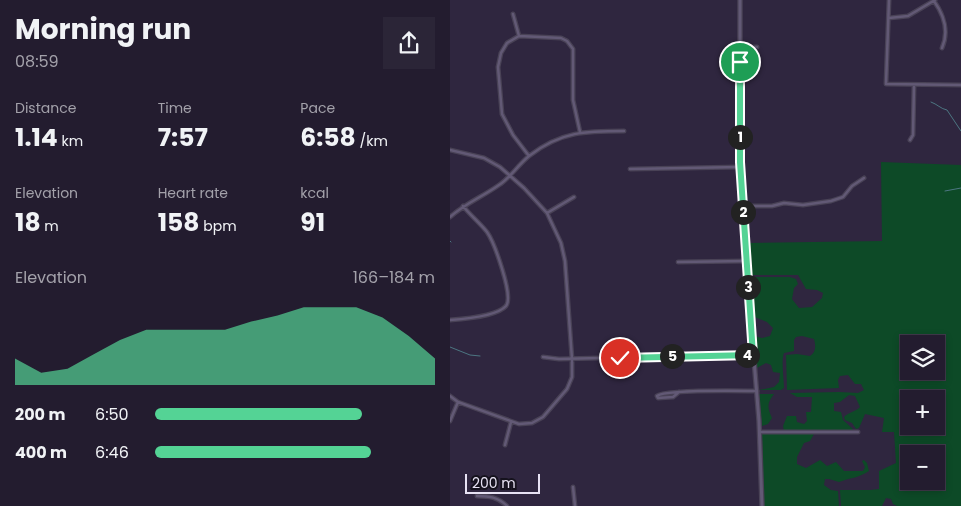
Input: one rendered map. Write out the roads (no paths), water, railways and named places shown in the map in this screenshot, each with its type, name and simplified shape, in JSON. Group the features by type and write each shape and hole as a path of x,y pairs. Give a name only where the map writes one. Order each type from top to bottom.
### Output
{"street":[{"path":"740,0 740,166 760,432 762,506"},
{"path":"889,0 886,84 961,85"},
{"path":"889,18 908,16 934,0 942,12 944,20 944,43 942,48"},
{"path":"513,14 519,36"},
{"path":"529,156 506,124 502,114 498,67 501,53 507,43 519,36 561,38 567,41 573,49 573,100 580,132"},
{"path":"740,47 757,47"},
{"path":"910,140 913,135 914,84"},
{"path":"450,217 463,206 498,186 529,156 558,139 580,132 624,131"},
{"path":"450,150 484,158 500,167 548,213 561,243 565,261 572,359 572,377 568,387 538,421 526,424 511,422 458,402 450,396"},
{"path":"630,169 740,166"},
{"path":"742,206 772,206 784,203 803,205 830,201 843,198 852,186 864,178"},
{"path":"548,213 574,197"},
{"path":"450,320 472,318 495,312 503,308 509,301 494,245 487,233 463,206"},
{"path":"678,262 746,261"},
{"path":"620,358 753,355"},
{"path":"543,358 599,358"},
{"path":"679,392 673,397 658,398 657,396 661,393 679,392 757,391"},
{"path":"450,421 458,402"},
{"path":"505,445 511,422"},
{"path":"760,432 858,432"},
{"path":"573,487 575,506"},
{"path":"477,496 492,496 507,506"}],"waterway":[{"path":"931,102 947,110 961,131"},
{"path":"945,191 961,188"},
{"path":"450,347 470,355 480,356"}]}
